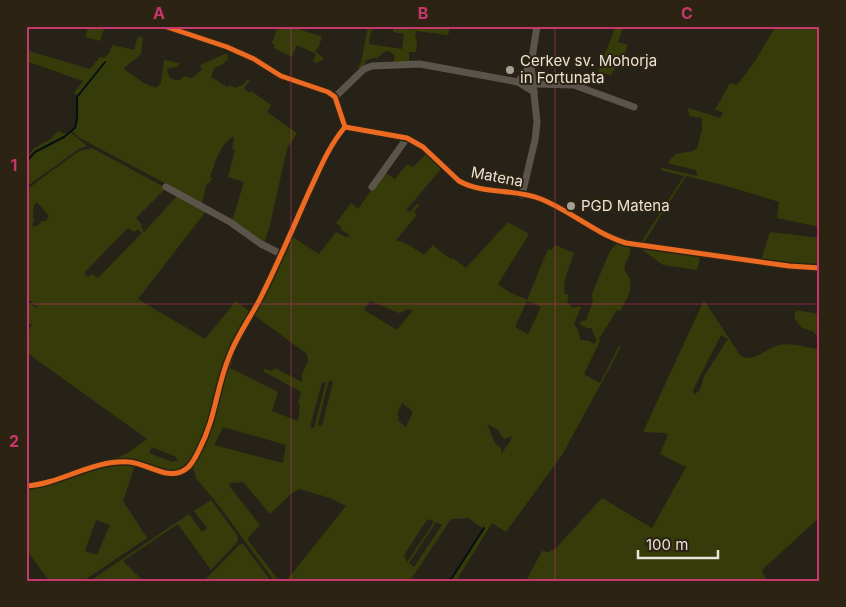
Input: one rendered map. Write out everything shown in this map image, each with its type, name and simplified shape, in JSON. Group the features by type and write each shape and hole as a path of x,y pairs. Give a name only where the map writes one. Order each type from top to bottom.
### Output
{"street":[{"path":"26,486 48,483 104,464 118,462 142,464 170,473 180,472 187,468 196,456 211,424 229,356 260,299 323,162 338,135 345,128 336,97 328,92 281,76 254,59 227,47 164,26"},
{"name":"Matena","path":"522,194 535,140 537,122 532,65 537,26"},
{"path":"336,97 364,69 389,65 420,64 518,82 534,88 574,85 634,107"},
{"path":"518,82 532,65"},
{"name":"Matena","path":"345,128 407,138 423,147 464,184 479,189 522,194 546,201 600,233 636,246 704,253 789,266 820,268"},
{"path":"372,187 407,138"},
{"path":"166,187 230,222 261,244 281,254"}],"green space":[{"path":"89,26 105,26 100,41 85,37"},
{"path":"278,26 290,26 322,37 315,51 324,59 317,63 313,62 316,54 297,45 292,57 274,48 275,45 272,43"},
{"path":"368,26 375,27 371,31 369,44 402,49 404,34 393,32 393,26 412,30 414,26 451,26 448,35 416,31 416,52 409,52 409,62 393,62 395,56 389,51 384,52 377,58 365,61 365,65 357,69 361,63"},
{"path":"616,26 624,26 618,42 628,45 621,64 618,63 611,75 598,72"},
{"path":"776,26 820,26 820,227 777,218 779,202 686,176 643,244 640,244 684,176 660,170 663,168 697,176 696,170 667,163 676,154 693,151 697,148 702,130 702,118 689,116 688,108 720,118 723,112 715,110 730,83 736,85 739,83"},
{"path":"138,36 143,38 141,54 124,68 144,83 156,88 161,83 164,60 180,63 178,66 167,69 170,78 180,80 184,76 192,78 202,70 200,65 227,53 228,59 223,64 214,68 211,77 227,87 230,85 235,88 244,84 248,79 250,80 244,88 249,93 251,91 271,105 267,112 297,133 287,149 270,225 264,243 232,221 244,182 228,177 235,150 232,149 233,137 224,144 218,154 210,176 212,179 206,186 202,203 78,137 72,131 77,123 78,115 78,96 74,93 83,81 26,61 26,50 90,69 100,57 104,58 110,52 112,45 134,50"},
{"path":"58,131 64,134 70,132 87,146 79,149 26,187 26,159 34,148 51,139"},
{"path":"92,148 166,188 136,218 142,225 141,227 144,232 179,194 207,210 138,299 205,339 236,301 250,312 240,328 215,408 206,430 196,450 186,464 175,470 161,469 135,459 112,460 128,453 147,439 26,352 26,334 32,325 26,321 26,301 36,308 38,307 26,298 26,190 79,151","holes":["37,202 49,216 46,221 42,221 33,227 34,205","128,228 134,232 138,229 142,233 98,278 92,274 88,277 84,273","152,447 176,457 178,460 172,462 149,453"]},
{"path":"427,155 441,169 406,210 410,212 418,203 419,205 414,212 417,215 396,240 409,245 424,255 433,245 466,268 508,222 529,234 498,284 509,292 527,300 548,249 552,250 555,245 574,253 565,278 564,289 565,294 569,295 567,302 573,308 581,307 574,324 578,330 580,340 590,341 593,344 597,341 591,328 581,325 580,322 586,320 593,301 591,296 610,251 617,243 630,247 625,268 631,286 629,295 620,311 617,310 599,339 600,341 584,374 600,383 619,346 621,347 562,455 506,532 492,523 456,581 451,581 484,529 468,518 451,519 410,581 286,581 346,506 330,498 300,489 292,493 270,514 243,482 230,483 230,487 260,525 247,539 279,581 274,581 220,507 196,478 193,468 232,355 234,356 230,368 278,392 272,411 298,421 300,405 298,403 301,392 263,371 265,369 272,371 275,368 302,382 302,374 308,361 307,354 254,315 291,236 319,254 336,232 346,237 351,236 340,229 341,227 336,223 351,203 358,209 384,172 395,179 407,164 413,167","holes":["370,301 399,313 409,309 413,310 397,330 364,310","527,301 541,307 528,334 515,327","331,380 333,382 322,426 318,424 328,383","326,382 314,428 310,427 322,383","402,403 413,412 406,427 398,420 399,417 397,415","487,424 498,430 505,439 512,436 501,454 501,448 495,443","223,427 286,445 283,463 214,445","430,519 434,522 407,562 404,555 426,521","436,522 442,525 414,567 409,563"]},
{"path":"770,232 820,238 820,265 761,260"},
{"path":"641,249 696,254 700,257 697,270 663,265"},
{"path":"704,300 740,355 750,358 776,346 793,344 820,349 820,517 762,570 766,581 526,581 542,551 548,552 555,549 602,498 652,528 686,467 660,454 668,435 665,433 643,432","holes":["721,335 728,339 704,376 700,390 694,395 693,390"]},
{"path":"796,310 820,314 820,338 812,331 802,328 794,318"},
{"path":"135,465 123,501 147,538 83,581 49,581 26,549 26,489 109,466","holes":["96,520 110,525 97,555 85,551"]},
{"path":"211,500 237,535 238,541 211,570 178,524 123,561 143,581 90,581 189,514 202,532 207,528 194,511"},
{"path":"243,544 271,581 204,581 239,545"}],"waterway":[{"path":"26,162 35,152 64,137 75,128 77,97 105,62"},
{"path":"450,581 484,528"}],"cycle path":[{"path":"164,26 227,47 254,59 281,76 328,92 335,97 345,127"},
{"path":"345,127 407,138 423,147 459,181 479,188 541,199 603,234 626,243 789,266 820,268"},
{"path":"26,486 52,481 103,464 116,462 136,463 172,474 186,469 190,465 205,438 232,349 267,284 324,159 345,127"}],"place":[{"name":"Cerkev sv. Mohorja in Fortunata","path":"510,70"},
{"name":"PGD Matena","path":"571,206"}]}
